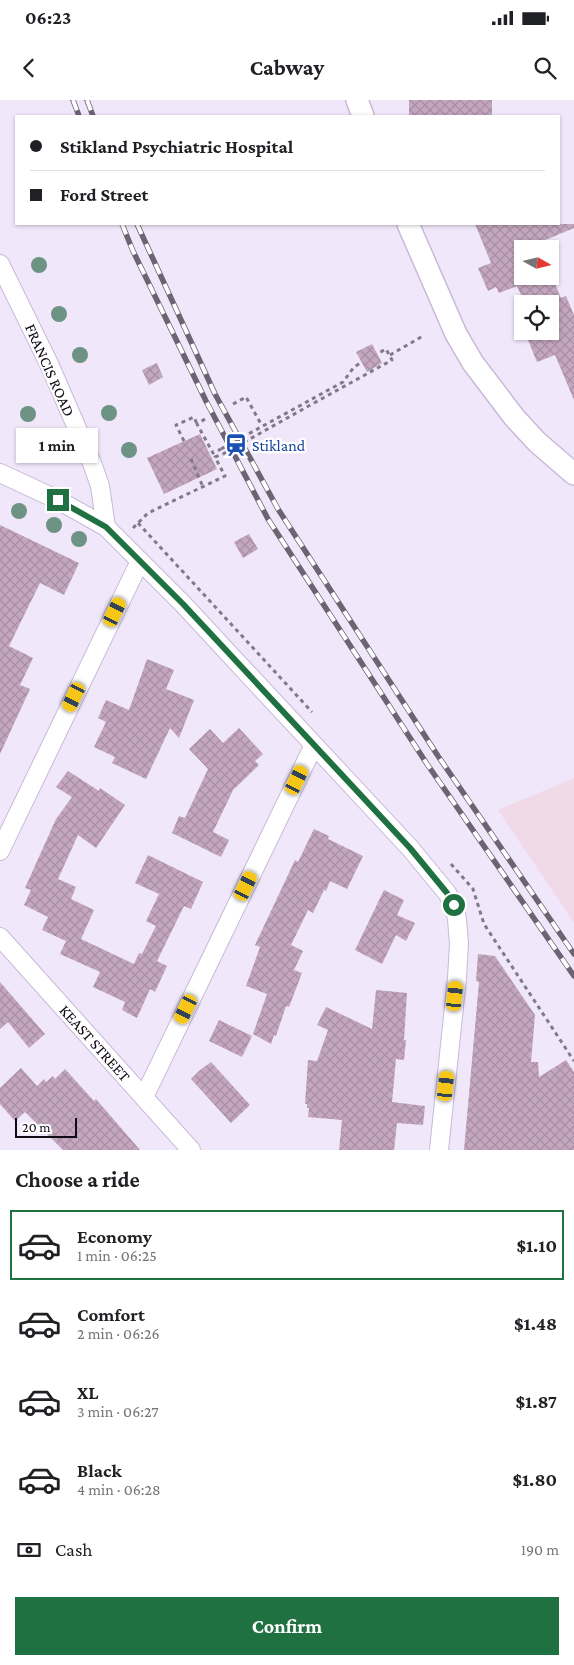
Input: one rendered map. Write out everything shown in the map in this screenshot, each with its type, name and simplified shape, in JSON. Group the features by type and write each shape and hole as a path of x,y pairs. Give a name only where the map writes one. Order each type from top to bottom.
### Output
{"street":[{"path":"356,100 363,115"},
{"path":"408,225 456,334 473,363 514,417 537,442 574,474"},
{"name":"FRANCIS ROAD","path":"0,264 50,366 92,463 100,486 106,527"},
{"path":"0,473 58,500 106,527 183,604 416,855 454,905 459,944 457,978 439,1150"},
{"path":"0,851 140,561"},
{"path":"144,1097 314,745"},
{"name":"KEAST STREET","path":"0,937 191,1150"}],"path":[{"path":"390,354 423,336"},
{"path":"138,523 148,513 225,476 215,457 392,360 386,349 377,354"},
{"path":"184,442 176,425 194,417 214,453 343,382 354,367 362,362"},
{"path":"233,404 246,397 262,426"},
{"path":"197,424 205,419"},
{"path":"191,459 204,487"}],"shaded area":[{"path":"574,778 574,923 498,810"}],"building":[{"path":"409,100 492,100 492,115 409,115"},
{"path":"574,224 574,228 545,240 514,240 514,285 556,285 561,298 566,296 574,315 574,400 555,355 537,362 528,340 559,340 559,295 521,295 517,286 499,293 496,287 488,291 478,268 491,263 475,225"},
{"path":"372,344 382,363 367,372 356,352"},
{"path":"157,363 163,377 149,385 142,370"},
{"path":"200,434 217,469 164,494 147,458"},
{"path":"0,525 79,563 64,595 40,583 9,646 33,658 20,685 30,689 0,754"},
{"path":"249,534 258,549 243,558 234,542"},
{"path":"147,659 174,670 166,689 194,700 179,738 170,728 146,779 112,763 115,757 94,747 106,722 98,718 106,700 129,710"},
{"path":"239,728 263,754 255,761 259,765 233,790 213,832 229,840 221,857 172,833 179,816 185,818 208,769 189,749 210,729 223,743"},
{"path":"68,771 99,791 100,788 125,805 96,848 78,835 58,879 76,887 71,899 94,910 81,939 134,964 139,953 142,954 156,926 146,921 159,894 135,883 148,855 203,882 191,909 184,906 157,961 167,966 155,992 150,989 137,1018 122,1010 125,1002 93,987 100,972 60,954 66,941 42,930 48,917 24,905 31,890 25,888 56,819 72,797 56,787"},
{"path":"314,829 329,836 328,839 363,856 347,889 330,881 313,913 308,910 291,945 303,951 294,970 302,973 289,1007 286,1006 276,1036 274,1035 271,1044 253,1034 267,994 246,986 260,947 255,945 295,860 298,862"},
{"path":"384,890 404,900 397,915 415,923 406,941 396,935 382,964 355,950"},
{"path":"478,954 495,956 535,1015 531,1062 538,1062 539,1077 566,1060 574,1072 574,1150 464,1150 479,982 476,981"},
{"path":"0,982 45,1034 29,1048 8,1022 0,1029"},
{"path":"376,990 407,993 404,1060 396,1059 392,1102 425,1106 423,1125 397,1123 394,1150 339,1150 342,1120 308,1117 309,1108 305,1104 308,1060 317,1061 328,1030 317,1025 326,1007 372,1029"},
{"path":"219,1020 252,1036 242,1057 209,1041"},
{"path":"211,1062 250,1105 231,1123 191,1079"},
{"path":"21,1068 37,1086 44,1079 46,1082 53,1076 55,1079 65,1069 94,1101 96,1099 140,1150 63,1150 25,1112 15,1121 0,1104 0,1088"}],"railway":[{"path":"73,100 79,115"},
{"path":"87,100 93,115"},
{"path":"122,225 133,251 206,401 268,519 427,764 574,976"},
{"path":"137,225 215,394 278,509 438,756 574,954"}],"place":[{"name":"Stikland","path":"236,445"}],"route":[{"path":"58,500 106,527 183,604 410,848 434,876 454,905"}]}
